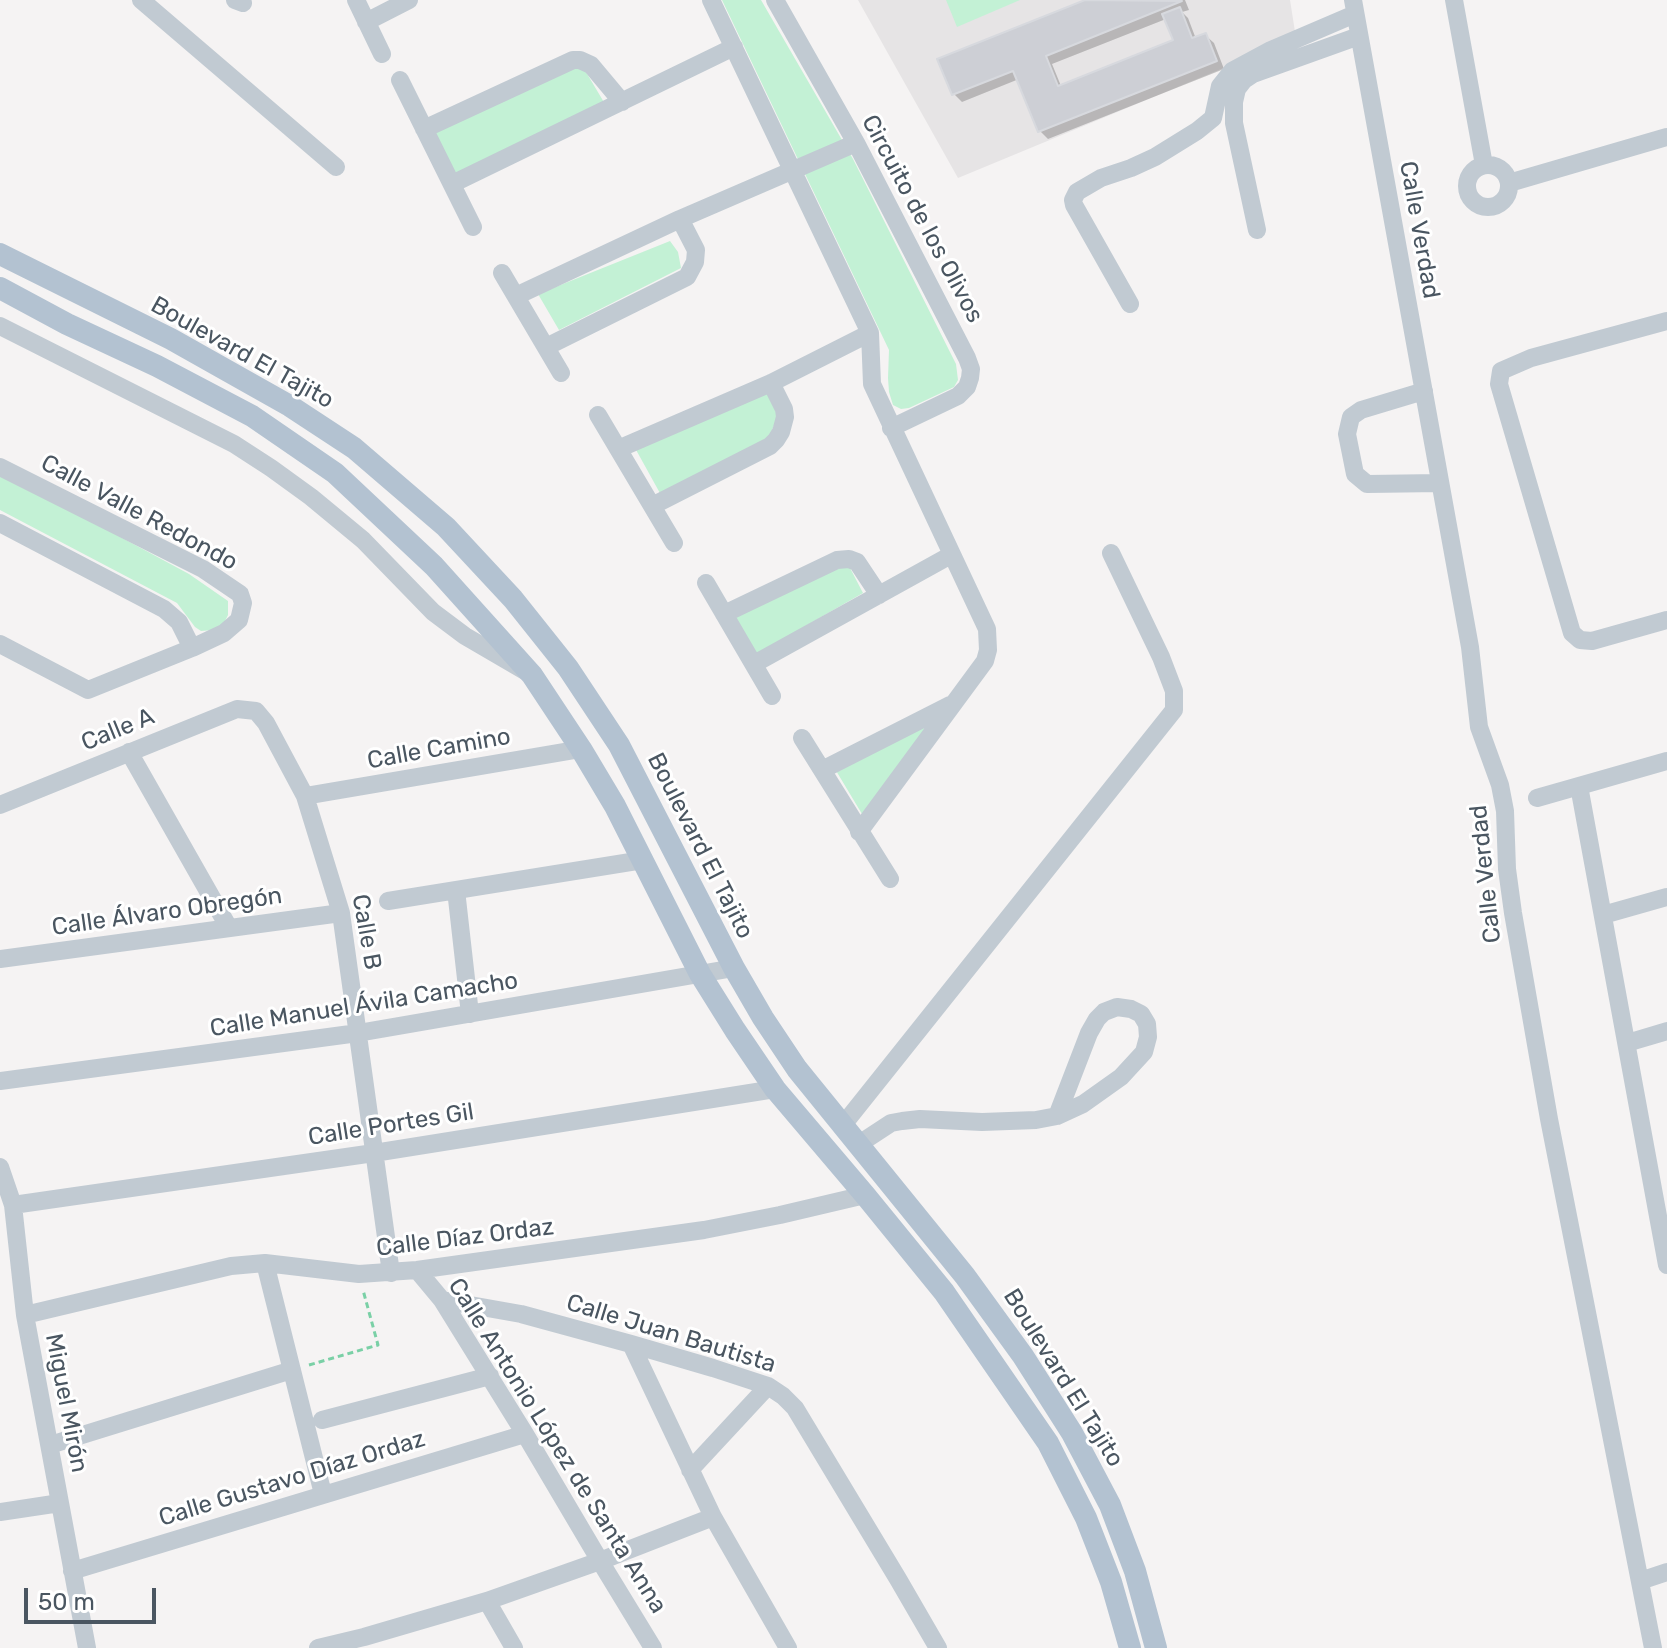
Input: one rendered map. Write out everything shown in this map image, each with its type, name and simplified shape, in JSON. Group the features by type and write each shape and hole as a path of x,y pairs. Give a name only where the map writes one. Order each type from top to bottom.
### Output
{"main road":[{"name":"Boulevard El Tajito","path":"0,254 171,339 290,406 354,448 446,527 513,599 568,668 619,745 734,968 797,1069 965,1276 1023,1356 1072,1433 1110,1505 1135,1571 1154,1647"},
{"name":"Boulevard El Tajito","path":"0,288 252,416 335,473 434,566 532,675 615,806 700,974 735,1030 775,1089 944,1292 1048,1443 1086,1518 1111,1582 1130,1648"},
{"path":"157,366 171,339"}],"street":[{"path":"141,0 336,167"},
{"path":"356,0 382,54"},
{"path":"366,22 409,0"},
{"path":"711,0 870,333 872,384 987,629 985,661 859,832"},
{"name":"Circuito de los Olivos","path":"775,0 856,143 971,369 967,387 958,396 891,428"},
{"path":"1454,0 1484,165"},
{"path":"1130,304 1076,210 1074,196 1080,189 1101,178 1143,163 1188,138 1213,118 1220,86 1232,71 1354,7"},
{"name":"Calle Verdad","path":"1354,7 1470,647 1479,727 1500,785 1505,811 1507,869 1539,1062 1653,1648"},
{"path":"1257,230 1234,123 1235,94 1248,77 1359,36"},
{"path":"452,184 734,47"},
{"path":"424,129 573,60 591,65 622,102"},
{"path":"400,80 473,227"},
{"path":"1213,118 1234,123"},
{"path":"1509,183 1667,137"},
{"path":"516,296 680,219 856,143"},
{"path":"1484,165 1495,166 1504,173 1509,183 1507,195 1498,205 1487,208 1475,203 1467,194 1467,181 1473,170 1484,165"},
{"path":"546,347 687,277 695,262 696,250 680,219"},
{"path":"502,273 561,373"},
{"path":"1667,321 1531,358 1501,371 1499,376 1572,633 1580,640 1592,641 1667,620"},
{"path":"0,326 234,444 271,468 363,540 433,612 465,636 532,675"},
{"path":"618,449 771,383 870,333"},
{"path":"652,506 770,446 776,440 785,417 771,383"},
{"path":"1424,391 1361,410 1351,417 1347,434 1355,474 1367,484 1440,483"},
{"path":"598,415 674,543"},
{"name":"Calle Valle Redondo","path":"0,467 203,569 240,594 243,611 239,620 224,633 192,648"},
{"path":"0,523 164,609 179,622 192,648 88,690 0,644"},
{"path":"843,1125 1174,710 1174,691 1161,657 1111,553"},
{"path":"754,664 951,555"},
{"path":"724,614 837,560 857,562 879,595"},
{"path":"706,583 772,696"},
{"path":"822,770 956,701"},
{"name":"Calle A","path":"0,805 237,709 256,711"},
{"name":"Calle B","path":"256,711 266,723 305,796 341,913 391,1273"},
{"path":"802,738 890,879"},
{"name":"Calle Camino","path":"305,796 581,749"},
{"path":"129,752 229,928"},
{"path":"1537,798 1667,761"},
{"path":"1579,786 1667,1265"},
{"path":"388,901 643,860"},
{"path":"456,890 470,1014"},
{"path":"1603,915 1667,897"},
{"name":"Calle Álvaro Obregón","path":"0,959 341,913"},
{"name":"Calle Manuel Ávila Camacho","path":"0,1081 358,1033 734,968"},
{"path":"859,1144 891,1123 902,1121 1013,1122 1057,1116 1102,1092 1144,1052 1147,1024 1141,1014 1117,1007 1104,1012 1097,1019 1057,1116"},
{"path":"1627,1043 1667,1031"},
{"name":"Calle Portes Gil","path":"13,1205 374,1153 775,1089"},
{"name":"Miguel Mirón","path":"0,1167 13,1205 25,1315 87,1648"},
{"name":"Calle Díaz Ordaz","path":"25,1315 231,1266 265,1263 359,1274 391,1273 704,1230 865,1195"},
{"path":"265,1263 323,1494"},
{"name":"Calle Antonio López de Santa Anna","path":"417,1270 442,1300 490,1376 653,1648"},
{"name":"Calle Juan Bautista","path":"442,1300 521,1314 631,1344 768,1386 783,1396 795,1408 938,1648"},
{"path":"631,1344 713,1517 788,1648"},
{"path":"50,1445 292,1370"},
{"path":"322,1420 490,1376"},
{"path":"690,1470 768,1386"},
{"name":"Calle Gustavo Díaz Ordaz","path":"72,1571 525,1434"},
{"path":"0,1512 60,1503"},
{"path":"318,1648 367,1643 600,1561 713,1517"},
{"path":"1640,1581 1667,1572"},
{"path":"487,1601 514,1648"}],"path":[{"path":"292,1370 378,1345 359,1274"}],"shaded area":[{"path":"858,0 1290,0 1296,38 958,178"}],"green space":[{"path":"722,0 761,0 853,159 956,364 958,380 954,387 909,408 901,409 893,405 889,392 889,350"},
{"path":"946,0 1020,0 957,27"},
{"path":"569,67 583,67 605,104 457,179 434,131"},
{"path":"670,241 678,252 681,268 559,330 538,294"},
{"path":"769,389 780,412 769,437 661,495 635,448"},
{"path":"0,472 189,574 228,601 228,615 223,625 201,631 177,603 0,510"},
{"path":"837,567 850,568 863,593 755,655 732,617"},
{"path":"938,715 865,819 835,769"}],"building":[{"path":"1085,0 1182,1 1046,56 1058,86 1173,40 1162,14 1180,7 1192,38 1206,33 1217,61 1038,132 1013,71 952,95 937,59"}]}
